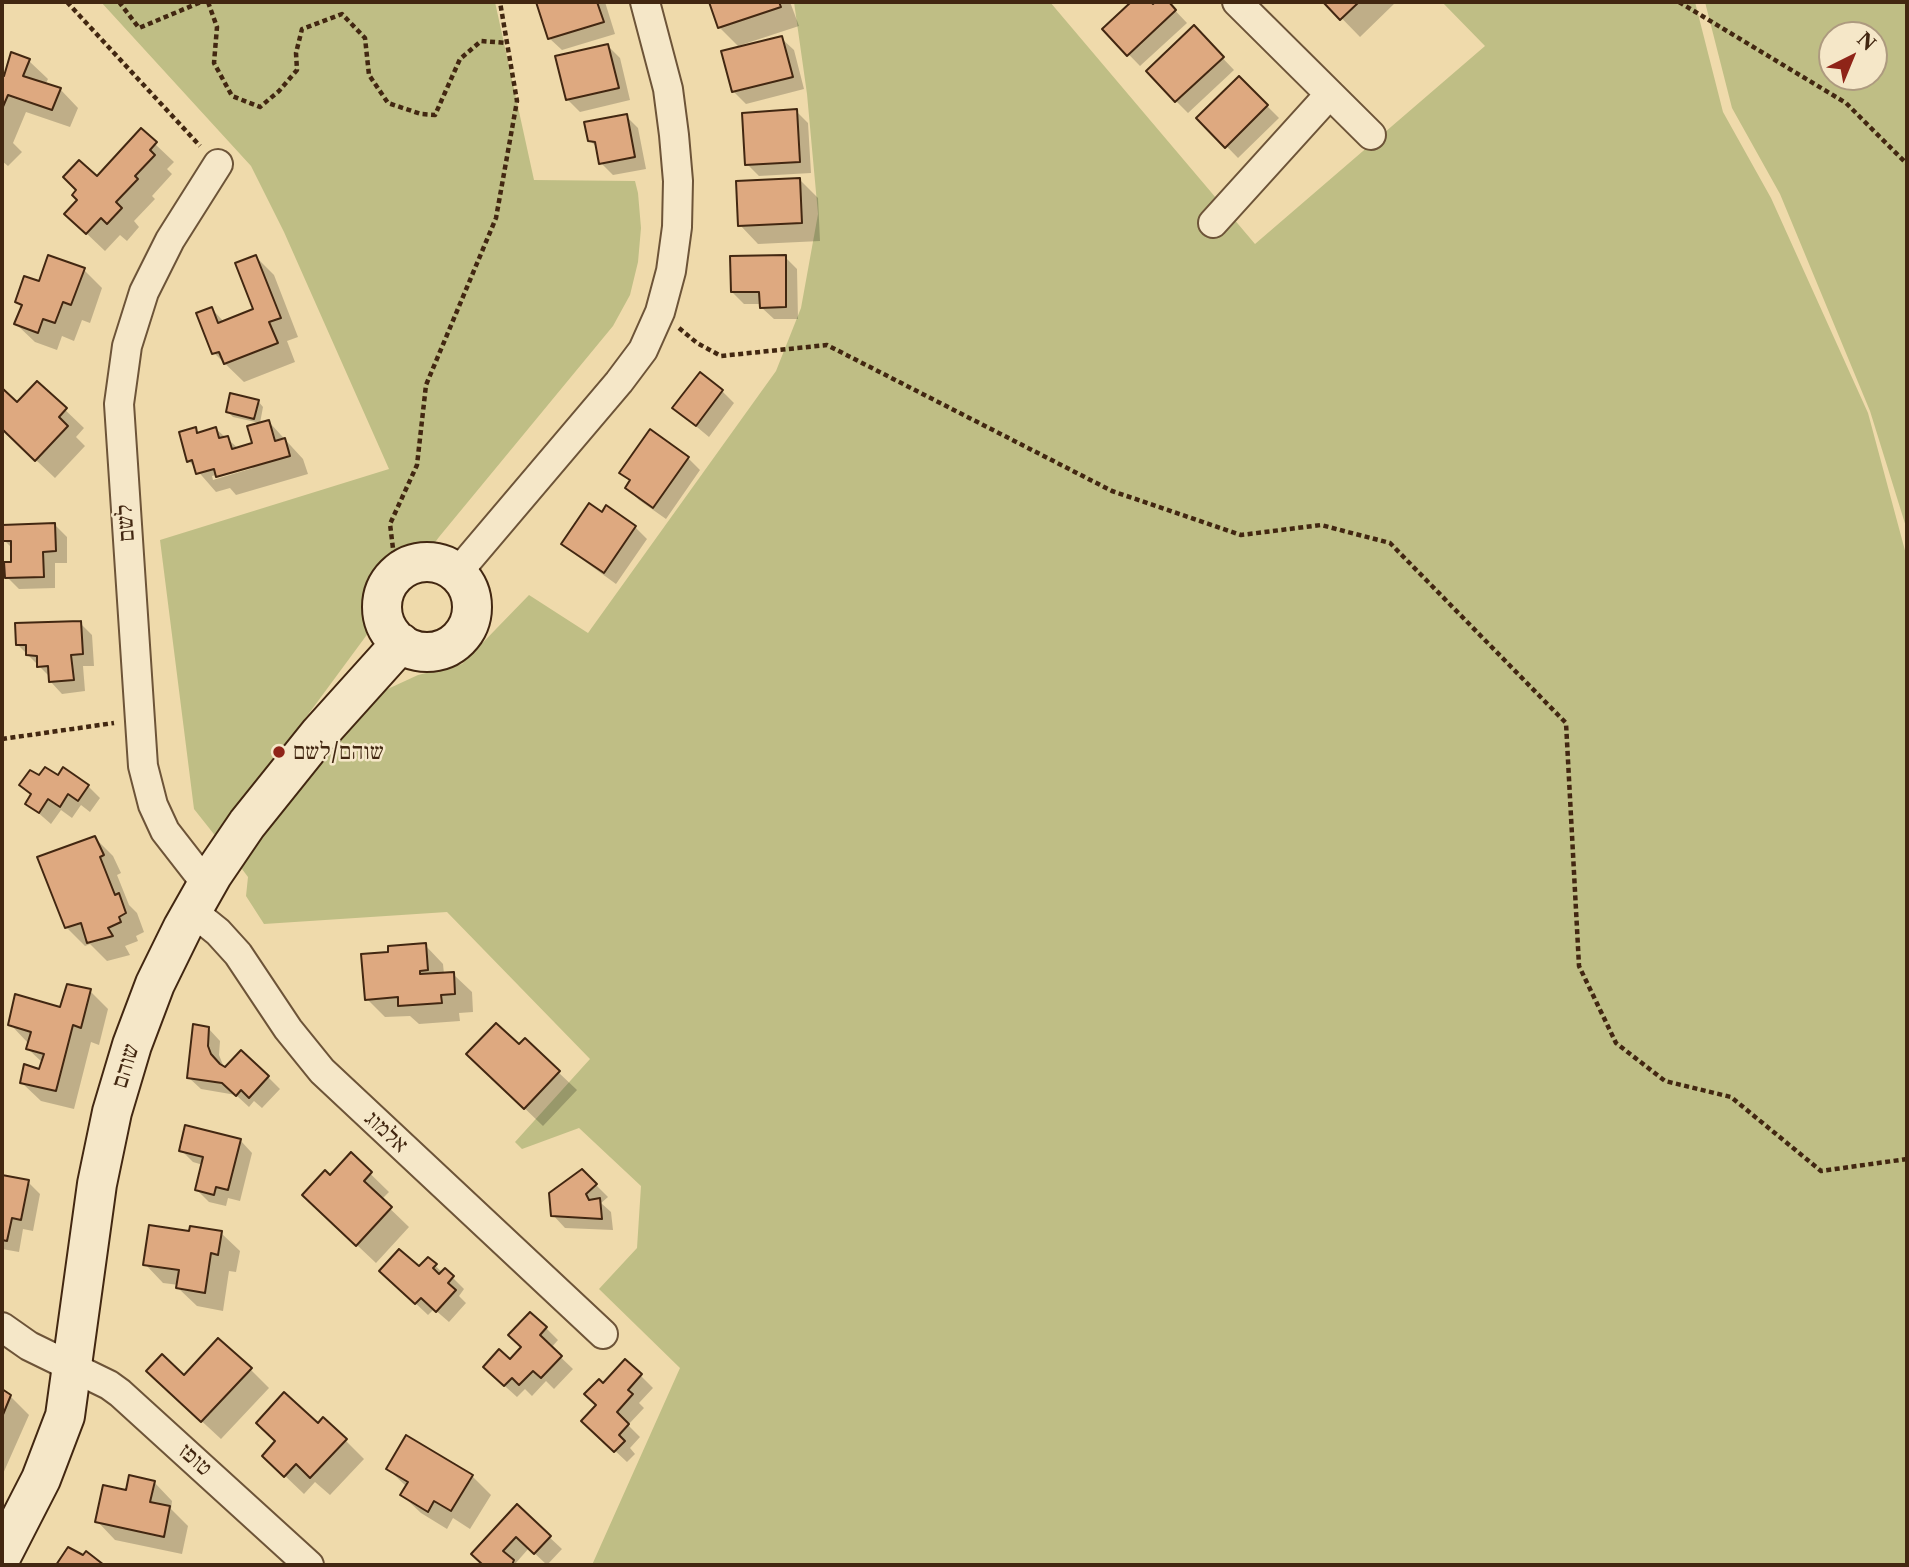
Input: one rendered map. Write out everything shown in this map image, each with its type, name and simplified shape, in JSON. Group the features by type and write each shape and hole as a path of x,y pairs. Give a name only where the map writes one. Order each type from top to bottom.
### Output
{"street":[{"path":"457,573 620,382 643,349 660,312 671,271 677,227 678,181 668,89 645,2"},
{"path":"1237,2 1371,135"},
{"path":"1213,223 1329,95"},
{"name":"לשם","path":"199,898 158,818 143,766 120,435 122,375 134,319 156,265 218,164"},
{"path":"423,561 438,562 457,573 470,592 473,606 464,635 453,645 439,651 424,652 401,643 388,629 382,615 382,600 387,585 396,573 423,561"},
{"name":"שוהם","path":"2,1555 41,1479 65,1416 97,1184 112,1112 132,1045 155,984 199,898 247,824 283,777 401,643"},
{"name":"אלמוג","path":"199,898 218,932 238,954 288,1029 322,1071 603,1334"},
{"name":"טופז","path":"2,1327 29,1346 109,1385 125,1397 309,1565"}],"path":[{"path":"67,2 218,164"},
{"path":"119,2 139,28 201,2"},
{"path":"208,2 217,27 214,63 232,96 260,107 279,91 297,70 296,53 302,29 342,14 365,38 369,75 388,103 421,114 435,115 460,59 481,41 507,43"},
{"path":"396,573 390,524 417,465 426,385 496,218 517,101 500,2"},
{"path":"1679,2 1846,103 1907,164"},
{"path":"660,312 697,343 721,356 827,345 1112,491 1241,535 1321,525 1390,543 1566,723 1579,966 1615,1044 1665,1082 1731,1097 1821,1171 1907,1158"},
{"path":"2,739 139,719"}],"shaded area":[{"path":"101,2 495,2 534,180 635,181 638,193 641,228 638,262 630,295 613,326 439,537 217,838 194,809 160,540 389,469 284,232 251,166"},
{"path":"794,2 1050,2 1255,244 1485,46 1442,2 1695,2 1723,112 1771,198 1868,413 1907,558 1907,1565 592,1565 680,1368 599,1289 637,1248 641,1186 579,1128 522,1149 515,1142 590,1059 447,912 264,924 246,896 248,877 236,861 379,693 418,675 462,664 529,595 588,633 776,371 801,308 818,214 807,94"},
{"path":"1705,2 1907,2 1907,530 1870,411 1780,194 1732,108"}],"building":[{"path":"536,2 597,2 604,22 548,39"},
{"path":"709,2 779,2 781,7 718,28"},
{"path":"1131,2 1169,2 1176,10 1127,56 1102,29"},
{"path":"1323,2 1359,2 1340,20"},
{"path":"1194,25 1224,57 1175,102 1146,71"},
{"path":"782,36 793,77 732,92 721,51"},
{"path":"608,44 619,88 566,100 555,56"},
{"path":"11,52 30,59 23,76 61,88 52,110 8,95 2,109 2,74 4,76"},
{"path":"1239,76 1268,105 1225,148 1196,118"},
{"path":"797,109 800,162 745,165 742,113"},
{"path":"627,114 635,157 599,164 595,142 588,141 584,122"},
{"path":"141,128 157,142 150,150 155,155 135,176 138,179 116,202 122,208 107,224 101,218 86,234 64,214 77,200 72,195 76,190 63,177 79,160 97,176"},
{"path":"800,178 802,223 738,226 736,181"},
{"path":"48,255 85,268 71,305 63,302 55,323 43,319 38,333 14,324 22,305 15,302 24,276 39,281"},
{"path":"256,255 281,318 269,322 278,343 224,364 219,352 212,354 196,313 212,307 218,323 253,309 235,263"},
{"path":"786,255 786,307 760,308 759,292 731,292 730,256"},
{"path":"700,372 723,390 696,426 672,408"},
{"path":"37,381 67,408 59,417 68,426 35,461 2,429 2,388 17,402"},
{"path":"230,393 259,400 254,419 226,412"},
{"path":"269,420 275,441 285,438 290,456 216,477 214,469 196,474 192,460 187,462 179,432 196,427 197,433 216,427 219,438 228,436 232,449 252,443 247,426"},
{"path":"650,429 689,457 653,508 625,488 630,480 619,473"},
{"path":"589,503 602,512 606,505 636,526 604,573 561,544"},
{"path":"55,523 56,551 43,552 44,577 5,578 4,562 11,562 11,541 2,541 2,525"},
{"path":"81,621 83,654 71,655 74,680 49,682 48,666 37,667 37,656 26,655 26,645 16,645 15,623"},
{"path":"45,767 58,775 63,767 89,785 78,801 68,794 60,807 48,799 39,813 25,804 31,794 19,785 30,770 39,775"},
{"path":"95,836 104,855 100,857 115,895 119,893 126,913 119,917 121,922 108,928 113,936 87,943 81,923 65,928 37,857"},
{"path":"426,943 428,970 420,971 420,974 454,972 455,994 441,995 442,1003 398,1006 398,997 365,1000 361,954 388,952 388,946"},
{"path":"67,984 91,989 81,1028 73,1025 56,1091 20,1083 24,1064 39,1069 44,1054 26,1049 31,1032 8,1025 15,994 60,1007"},
{"path":"496,1023 519,1044 525,1038 560,1071 524,1109 466,1054"},
{"path":"193,1024 209,1027 208,1046 220,1064 225,1067 241,1050 269,1076 249,1098 241,1090 236,1096 222,1083 187,1078"},
{"path":"185,1125 241,1139 228,1190 216,1187 214,1195 195,1190 203,1157 179,1151"},
{"path":"351,1152 372,1172 364,1181 392,1207 356,1246 302,1195 325,1170 330,1175"},
{"path":"582,1169 597,1184 586,1194 589,1200 600,1198 602,1219 551,1216 549,1193"},
{"path":"2,1175 29,1180 21,1220 12,1218 7,1241 2,1240"},
{"path":"149,1225 189,1231 190,1226 222,1231 218,1255 211,1253 205,1293 176,1288 179,1270 143,1265"},
{"path":"399,1249 419,1266 428,1257 437,1264 433,1268 439,1274 445,1268 454,1276 448,1283 456,1290 436,1312 421,1298 415,1304 379,1271"},
{"path":"530,1312 547,1327 540,1335 562,1356 541,1378 533,1371 519,1385 512,1378 504,1386 483,1367 499,1349 510,1359 521,1347 508,1335"},
{"path":"218,1338 252,1368 201,1422 146,1371 162,1354 184,1375"},
{"path":"625,1359 642,1374 628,1390 633,1394 617,1412 629,1424 619,1435 625,1441 614,1452 581,1421 596,1405 584,1394 599,1379 603,1383"},
{"path":"2,1389 11,1395 2,1417"},
{"path":"284,1392 318,1423 323,1417 347,1439 310,1478 296,1464 284,1477 262,1456 275,1441 256,1423"},
{"path":"406,1435 473,1475 451,1511 434,1501 428,1512 400,1495 408,1482 386,1469"},
{"path":"129,1475 155,1481 150,1502 170,1506 164,1537 95,1522 103,1485 126,1490"},
{"path":"517,1504 551,1536 534,1554 516,1537 503,1551 514,1560 512,1565 483,1565 471,1554"},
{"path":"68,1547 83,1555 86,1551 104,1565 56,1565"}],"place":[{"name":"שוהם/לשם","path":"279,752"}]}
